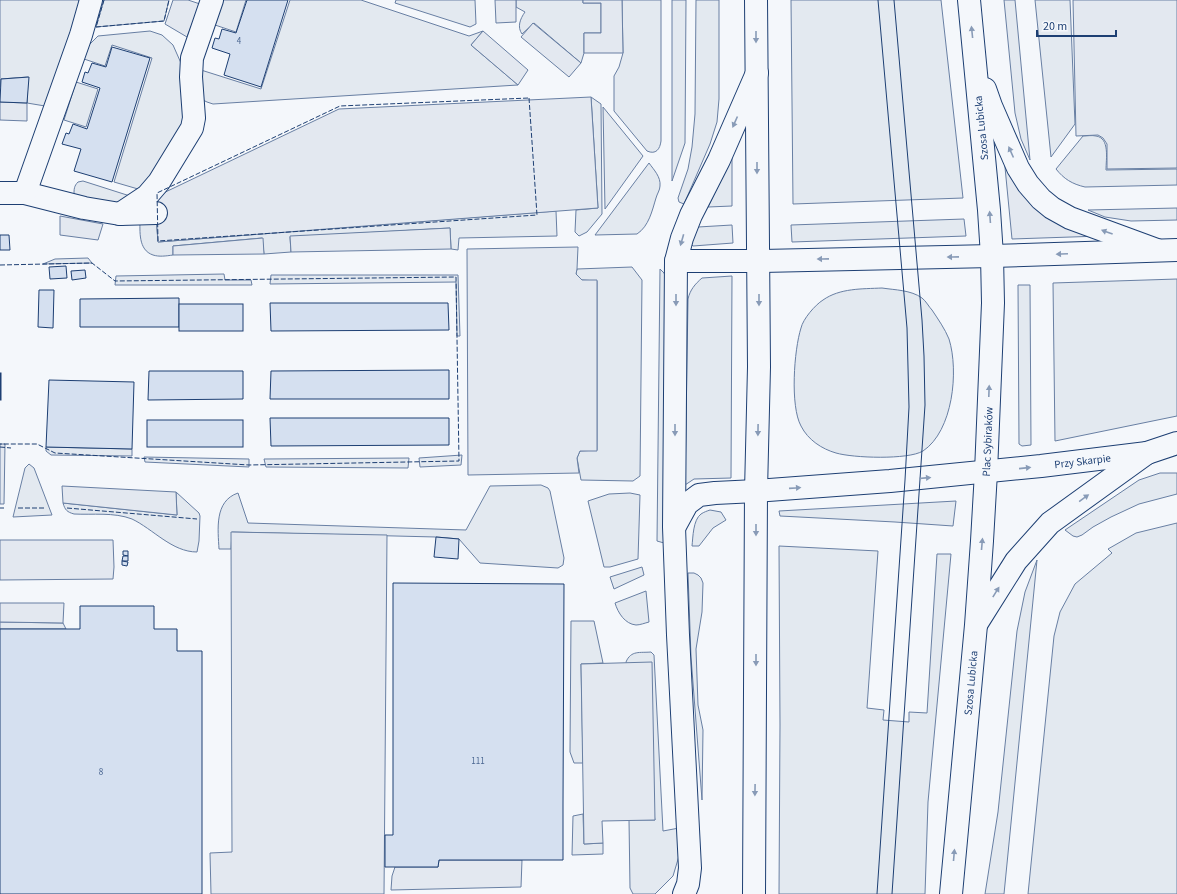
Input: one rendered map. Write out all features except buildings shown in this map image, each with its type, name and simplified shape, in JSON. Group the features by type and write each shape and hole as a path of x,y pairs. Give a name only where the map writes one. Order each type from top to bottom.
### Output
{"street":[{"path":"24,193 81,36 91,0"},
{"path":"120,214 147,196 159,182 192,128 194,118 191,77 192,58 212,0"},
{"path":"754,894 756,491 759,367 756,0"},
{"name":"Szosa Lubicka","path":"969,0 989,202 992,256"},
{"path":"974,54 991,106 1018,168 1028,184 1041,199 1052,208 1070,218 1167,250"},
{"path":"684,894 688,884 690,868 674,527 676,261 682,238 691,215 719,160 757,73"},
{"path":"0,193 24,193 84,208 120,214 156,213"},
{"path":"676,261 758,261 992,256 1167,250"},
{"name":"Plac Sybiraków","path":"674,527 687,504 699,495 884,482 986,472 993,302 992,256"},
{"name":"Przy Skarpie","path":"986,472 1147,453 1177,444"},
{"path":"976,625 1016,561 1050,523 1147,453"},
{"name":"Szosa Lubicka","path":"951,894 976,625 986,472"}],"shaded area":[{"path":"0,0 79,0 81,7 45,106 27,103 28,77 1,79 0,87"},
{"path":"104,0 169,0 164,21 96,27"},
{"path":"173,0 188,0 200,4 187,37 165,24"},
{"path":"223,0 246,0 236,32 215,25"},
{"path":"290,0 361,0 469,36 483,31 471,45 518,85 213,104 201,99 201,70 261,89"},
{"path":"396,0 475,0 476,24 470,27 395,3"},
{"path":"495,0 516,0 516,22 496,23"},
{"path":"516,0 583,0 583,3 601,3 601,33 584,33 584,53 581,63 534,23 522,34 520,31 520,23 525,12 516,7"},
{"path":"583,0 622,0 623,53 584,53 584,33 601,33 601,3 583,3"},
{"path":"622,0 661,0 661,141 659,149 655,152 647,151 614,111 614,76 619,67 623,53"},
{"path":"672,0 686,0 685,143 672,181"},
{"path":"696,0 719,0 719,99 717,122 710,144 684,204 679,202 678,198 688,169 695,114"},
{"path":"791,0 941,0 963,198 793,204"},
{"path":"1004,0 1015,0 1030,160 1021,139 1015,113"},
{"path":"1035,0 1070,0 1075,124 1051,157"},
{"path":"1073,0 1177,0 1177,168 1107,169 1107,144 1103,138 1098,135 1076,136"},
{"path":"533,23 581,63 569,77 521,37"},
{"path":"150,31 162,35 173,45 188,79 189,117 159,174 138,189 114,182 152,58 112,45 105,66 84,59 89,45 98,36"},
{"path":"483,31 528,70 518,85 471,45"},
{"path":"76,82 98,89 86,127 64,120"},
{"path":"591,97 601,104 602,214 587,232 579,236 575,232 576,210 598,208"},
{"path":"591,97 598,208 158,242 155,197 339,109"},
{"path":"0,102 27,103 27,121 0,120"},
{"path":"603,107 643,156 605,209"},
{"path":"1083,136 1096,136 1103,141 1107,155 1106,170 1177,169 1177,185 1085,187 1072,183 1062,176 1056,169"},
{"path":"732,157 732,206 708,207"},
{"path":"1004,157 1101,236 1012,239"},
{"path":"649,163 658,177 660,189 656,196 647,223 641,231 637,234 595,235"},
{"path":"83,181 130,196 127,208 74,195 76,185 78,182"},
{"path":"1177,208 1177,220 1131,221 1105,217 1088,210"},
{"path":"556,211 557,236 459,238 458,250 451,249 450,228 290,237 291,252 264,254 262,238 173,246 173,255 163,256 155,256 148,253 142,245 140,234 140,219 156,218 158,242"},
{"path":"60,216 103,224 98,240 60,235"},
{"path":"964,219 966,236 792,242 791,225"},
{"path":"732,225 733,243 693,246 691,244 698,227"},
{"path":"450,228 451,249 291,252 290,236"},
{"path":"263,238 264,254 173,255 173,246"},
{"path":"578,247 576,274 582,280 597,280 597,451 580,451 577,458 579,473 468,475 467,249"},
{"path":"88,258 92,263 43,264 55,259"},
{"path":"632,267 642,280 640,476 633,481 581,480 577,458 580,451 597,450 597,281 582,280 576,274 577,269"},
{"path":"660,269 666,278 664,543 657,541"},
{"path":"224,274 225,280 251,280 252,285 115,285 116,276"},
{"path":"271,275 458,275 460,336 457,336 456,282 270,284"},
{"path":"732,276 731,478 694,479 685,485 688,299 693,287 702,278"},
{"path":"1177,279 1177,416 1055,441 1053,283"},
{"path":"1018,285 1030,285 1031,445 1022,446 1019,444"},
{"path":"882,288 918,295 932,310 946,332 952,352 953,367 951,400 947,415 941,430 933,442 923,451 916,454 880,457 844,455 836,453 811,440 801,426 798,417 795,405 794,378 796,350 801,328 804,321 813,309 820,302 830,296 844,291"},
{"path":"0,444 5,444 4,504 0,504"},
{"path":"46,447 132,449 132,456 51,455 46,451"},
{"path":"462,455 461,465 420,467 419,458"},
{"path":"144,457 249,459 249,467 145,462"},
{"path":"409,458 408,468 266,467 264,459"},
{"path":"29,464 34,468 52,515 13,517 25,468"},
{"path":"1160,473 1177,473 1177,494 1139,504 1111,517 1077,537 1065,530 1139,480"},
{"path":"541,485 548,488 550,491 564,558 563,565 558,568 480,563 459,539 436,537 232,532 231,549 219,549 218,525 221,509 230,497 238,493 248,523 466,530 490,486"},
{"path":"62,486 176,492 177,515 63,503"},
{"path":"176,492 199,513 199,541 197,552 188,551 171,544 132,519 118,515 74,514 67,510 63,503 177,515"},
{"path":"630,493 640,495 638,559 610,567 604,567 588,501 609,494"},
{"path":"956,501 953,526 780,516 779,511"},
{"path":"710,510 721,512 726,520 713,528 699,546 692,546 696,520 701,514"},
{"path":"1177,523 1177,894 1028,894 1054,636 1060,612 1075,584 1112,553 1108,549 1136,533"},
{"path":"231,532 387,535 384,894 211,894 210,853 232,852"},
{"path":"0,540 113,540 113,579 0,580"},
{"path":"779,546 878,551 867,708 884,710 883,720 909,722 909,712 927,713 937,554 951,554 928,802 925,894 779,894"},
{"path":"1037,560 1004,894 985,894 998,812 1017,631 1025,592"},
{"path":"642,567 644,575 614,589 610,577"},
{"path":"688,573 698,575 703,583 702,612 696,649 698,705 703,730 702,800 691,657"},
{"path":"646,591 649,622 636,625 628,623 618,611 615,603"},
{"path":"0,603 64,603 63,623 0,622"},
{"path":"571,621 594,621 603,663 581,664 583,763 574,763 570,752"},
{"path":"0,622 63,623 66,629 0,629"},
{"path":"640,652 651,652 654,655 663,831 679,828 679,856 673,876 655,894 633,894 630,888 629,820 655,820 626,662 633,654"},
{"path":"652,662 655,820 602,821 603,843 584,844 581,664"},
{"path":"583,814 584,844 603,843 603,854 572,855 573,816"},
{"path":"439,860 522,860 521,887 391,890 392,876 395,867 438,867"}],"tram line":[{"path":"877,894 909,407 907,328 878,0"},
{"path":"892,894 925,405 922,320 894,0"}],"fence":[{"path":"104,0 96,27 164,21 169,0"},
{"path":"529,98 537,215 158,241 157,193 340,106 529,98"},
{"path":"0,265 92,263 115,281 456,277 459,461 249,465 55,453 37,444 0,444"},
{"path":"0,447 11,448"},
{"path":"18,508 46,508"},
{"path":"67,508 197,519"}]}
